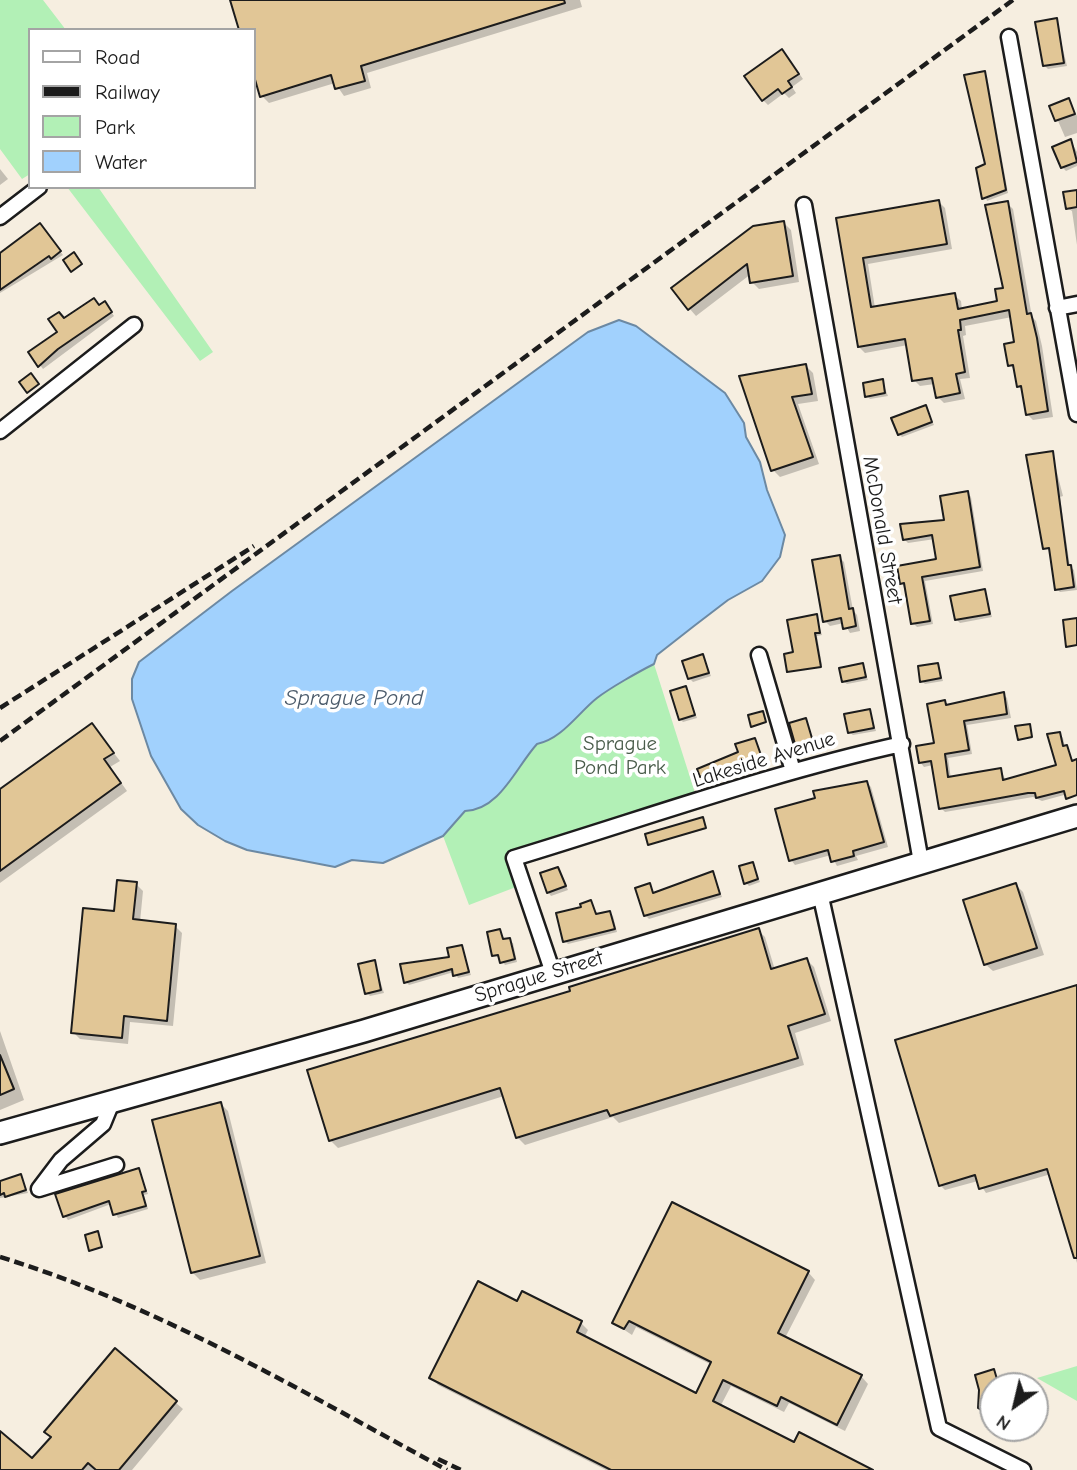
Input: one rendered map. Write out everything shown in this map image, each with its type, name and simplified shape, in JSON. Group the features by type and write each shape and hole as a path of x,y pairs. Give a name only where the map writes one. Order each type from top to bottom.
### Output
{"main road":[{"name":"Sprague Street","path":"0,1133 326,1042 1077,816"}],"street":[{"path":"1010,37 1077,414"},
{"path":"0,217 36,189"},
{"name":"McDonald Street","path":"804,205 921,862"},
{"path":"1058,308 1077,304"},
{"path":"0,431 134,324"},
{"path":"760,655 793,771"},
{"name":"Lakeside Avenue","path":"553,973 514,858 793,771 902,744"},
{"path":"820,892 939,1428 1023,1470"},
{"path":"112,1102 103,1124 61,1160 39,1189 116,1165"}],"green space":[{"path":"0,0 43,0 64,28 28,28 28,175 22,179 0,149"},
{"path":"69,189 99,189 213,352 200,361"},
{"name":"Sprague Pond Park","path":"654,664 695,793 506,854 516,887 469,905 443,836 465,811 476,809 497,795 537,744 562,731 603,694"},
{"path":"1077,1366 1077,1401 1049,1385 1049,1374"}],"water":[{"name":"Sprague Pond","path":"619,320 636,326 725,393 744,423 746,437 760,462 767,490 785,535 780,557 762,581 728,600 657,655 654,664 603,694 562,731 537,744 506,786 488,803 465,811 443,836 383,863 352,860 335,867 247,850 198,825 181,809 151,756 132,699 132,679 139,662 232,591 588,332"}],"building":[{"path":"230,0 564,0 565,3 361,66 365,81 335,89 331,75 260,97 256,83 256,28 238,28"},
{"path":"1057,18 1064,63 1043,66 1035,22"},
{"path":"782,49 799,74 788,81 792,87 782,94 778,89 762,101 744,76"},
{"path":"985,71 1006,190 982,199 976,168 985,164 964,75"},
{"path":"1069,98 1075,114 1055,121 1049,106"},
{"path":"1071,139 1077,162 1061,168 1052,147"},
{"path":"1077,190 1077,207 1066,209 1063,192"},
{"path":"939,200 947,244 863,258 871,307 955,293 958,309 997,301 995,289 1003,288 985,205 1008,201 1027,314 1031,313 1037,338 1048,411 1026,415 1021,386 1017,387 1013,365 1008,366 1004,344 1014,342 1009,310 960,320 961,330 958,330 965,372 956,374 960,393 936,398 932,378 912,381 905,339 858,347 836,218"},
{"path":"784,221 793,276 750,283 747,264 688,310 671,288 753,226"},
{"path":"40,223 61,251 51,259 49,256 0,290 0,253"},
{"path":"74,252 82,264 71,272 63,260"},
{"path":"94,298 99,305 105,301 112,312 58,349 38,367 28,352 57,332 48,319 59,312 64,318"},
{"path":"806,364 812,394 792,397 813,457 771,471 739,376"},
{"path":"31,373 39,384 27,393 19,382"},
{"path":"883,379 885,393 865,397 863,383"},
{"path":"926,405 932,422 898,435 891,418"},
{"path":"1053,451 1068,565 1071,565 1074,587 1055,590 1049,548 1043,549 1026,455"},
{"path":"968,491 980,567 922,577 930,621 911,624 904,583 900,584 897,566 936,559 932,535 903,540 900,524 944,520 940,496"},
{"path":"840,555 849,609 853,608 856,626 843,629 841,618 823,622 812,560"},
{"path":"985,589 990,614 955,620 950,596"},
{"path":"817,614 820,633 815,633 821,667 787,672 784,654 793,652 787,620"},
{"path":"1077,618 1077,645 1066,647 1063,620"},
{"path":"703,654 709,673 688,679 682,661"},
{"path":"863,663 866,677 842,682 839,668"},
{"path":"938,663 941,678 920,682 918,666"},
{"path":"686,686 695,715 679,720 670,691"},
{"path":"1004,692 1007,714 964,721 969,750 945,754 948,777 1001,768 1003,780 1056,765 1047,734 1060,732 1063,746 1067,745 1072,761 1077,759 1077,795 1066,799 1064,791 1036,798 1035,793 1028,793 939,809 931,761 919,763 916,746 934,743 927,704 945,700 946,705"},
{"path":"870,709 874,728 848,733 844,714"},
{"path":"763,711 766,722 751,727 748,715"},
{"path":"806,718 814,745 797,751 789,723"},
{"path":"92,723 114,753 104,759 121,783 0,871 0,789"},
{"path":"1030,724 1032,737 1018,740 1015,726"},
{"path":"755,738 762,758 705,780 704,776 700,777 697,769 738,752 735,744"},
{"path":"867,781 884,842 853,851 854,856 831,862 828,850 789,861 775,809 815,798 813,791"},
{"path":"703,817 706,828 648,845 645,834"},
{"path":"753,862 758,879 744,884 739,866"},
{"path":"558,867 566,886 547,893 540,873"},
{"path":"713,871 720,894 644,916 635,888 650,883 653,893"},
{"path":"117,880 137,882 133,919 176,924 167,1021 124,1016 122,1038 71,1033 83,908 114,911"},
{"path":"1016,883 1037,948 984,965 963,900"},
{"path":"591,900 596,914 610,911 615,929 563,942 556,913 581,907 580,904"},
{"path":"759,928 771,969 807,958 825,1014 788,1026 798,1058 610,1116 607,1110 516,1138 500,1088 329,1141 307,1070 570,991 569,987"},
{"path":"500,929 503,939 510,938 515,959 500,963 498,955 492,956 487,932"},
{"path":"462,945 469,972 453,976 452,969 404,983 400,964 449,957 447,948"},
{"path":"375,960 381,990 365,994 358,964"},
{"path":"1077,985 1077,1258 1074,1258 1047,1169 979,1189 975,1175 939,1186 895,1040"},
{"path":"0,1055 14,1089 0,1095"},
{"path":"221,1102 260,1256 191,1273 152,1120"},
{"path":"139,1168 146,1191 142,1192 146,1206 113,1215 109,1201 63,1217 55,1194"},
{"path":"21,1174 26,1190 5,1197 4,1193 0,1195 0,1181"},
{"path":"672,1202 809,1271 778,1333 862,1375 837,1425 781,1397 777,1406 723,1380 713,1401 794,1442 799,1432 873,1470 611,1470 429,1378 478,1281 517,1301 522,1291 582,1321 577,1332 696,1393 711,1362 629,1321 624,1329 612,1323"},
{"path":"98,1231 102,1247 89,1251 85,1235"},
{"path":"115,1348 177,1401 119,1470 96,1470 88,1463 82,1470 0,1470 0,1431 32,1458 51,1437 44,1432"},
{"path":"979,1374 979,1390 975,1375"}],"railway":[{"path":"0,741 1013,0"},
{"path":"0,708 254,546"},
{"path":"0,1257 58,1277 172,1325 284,1381 447,1470"},
{"path":"438,1459 461,1470"}]}
